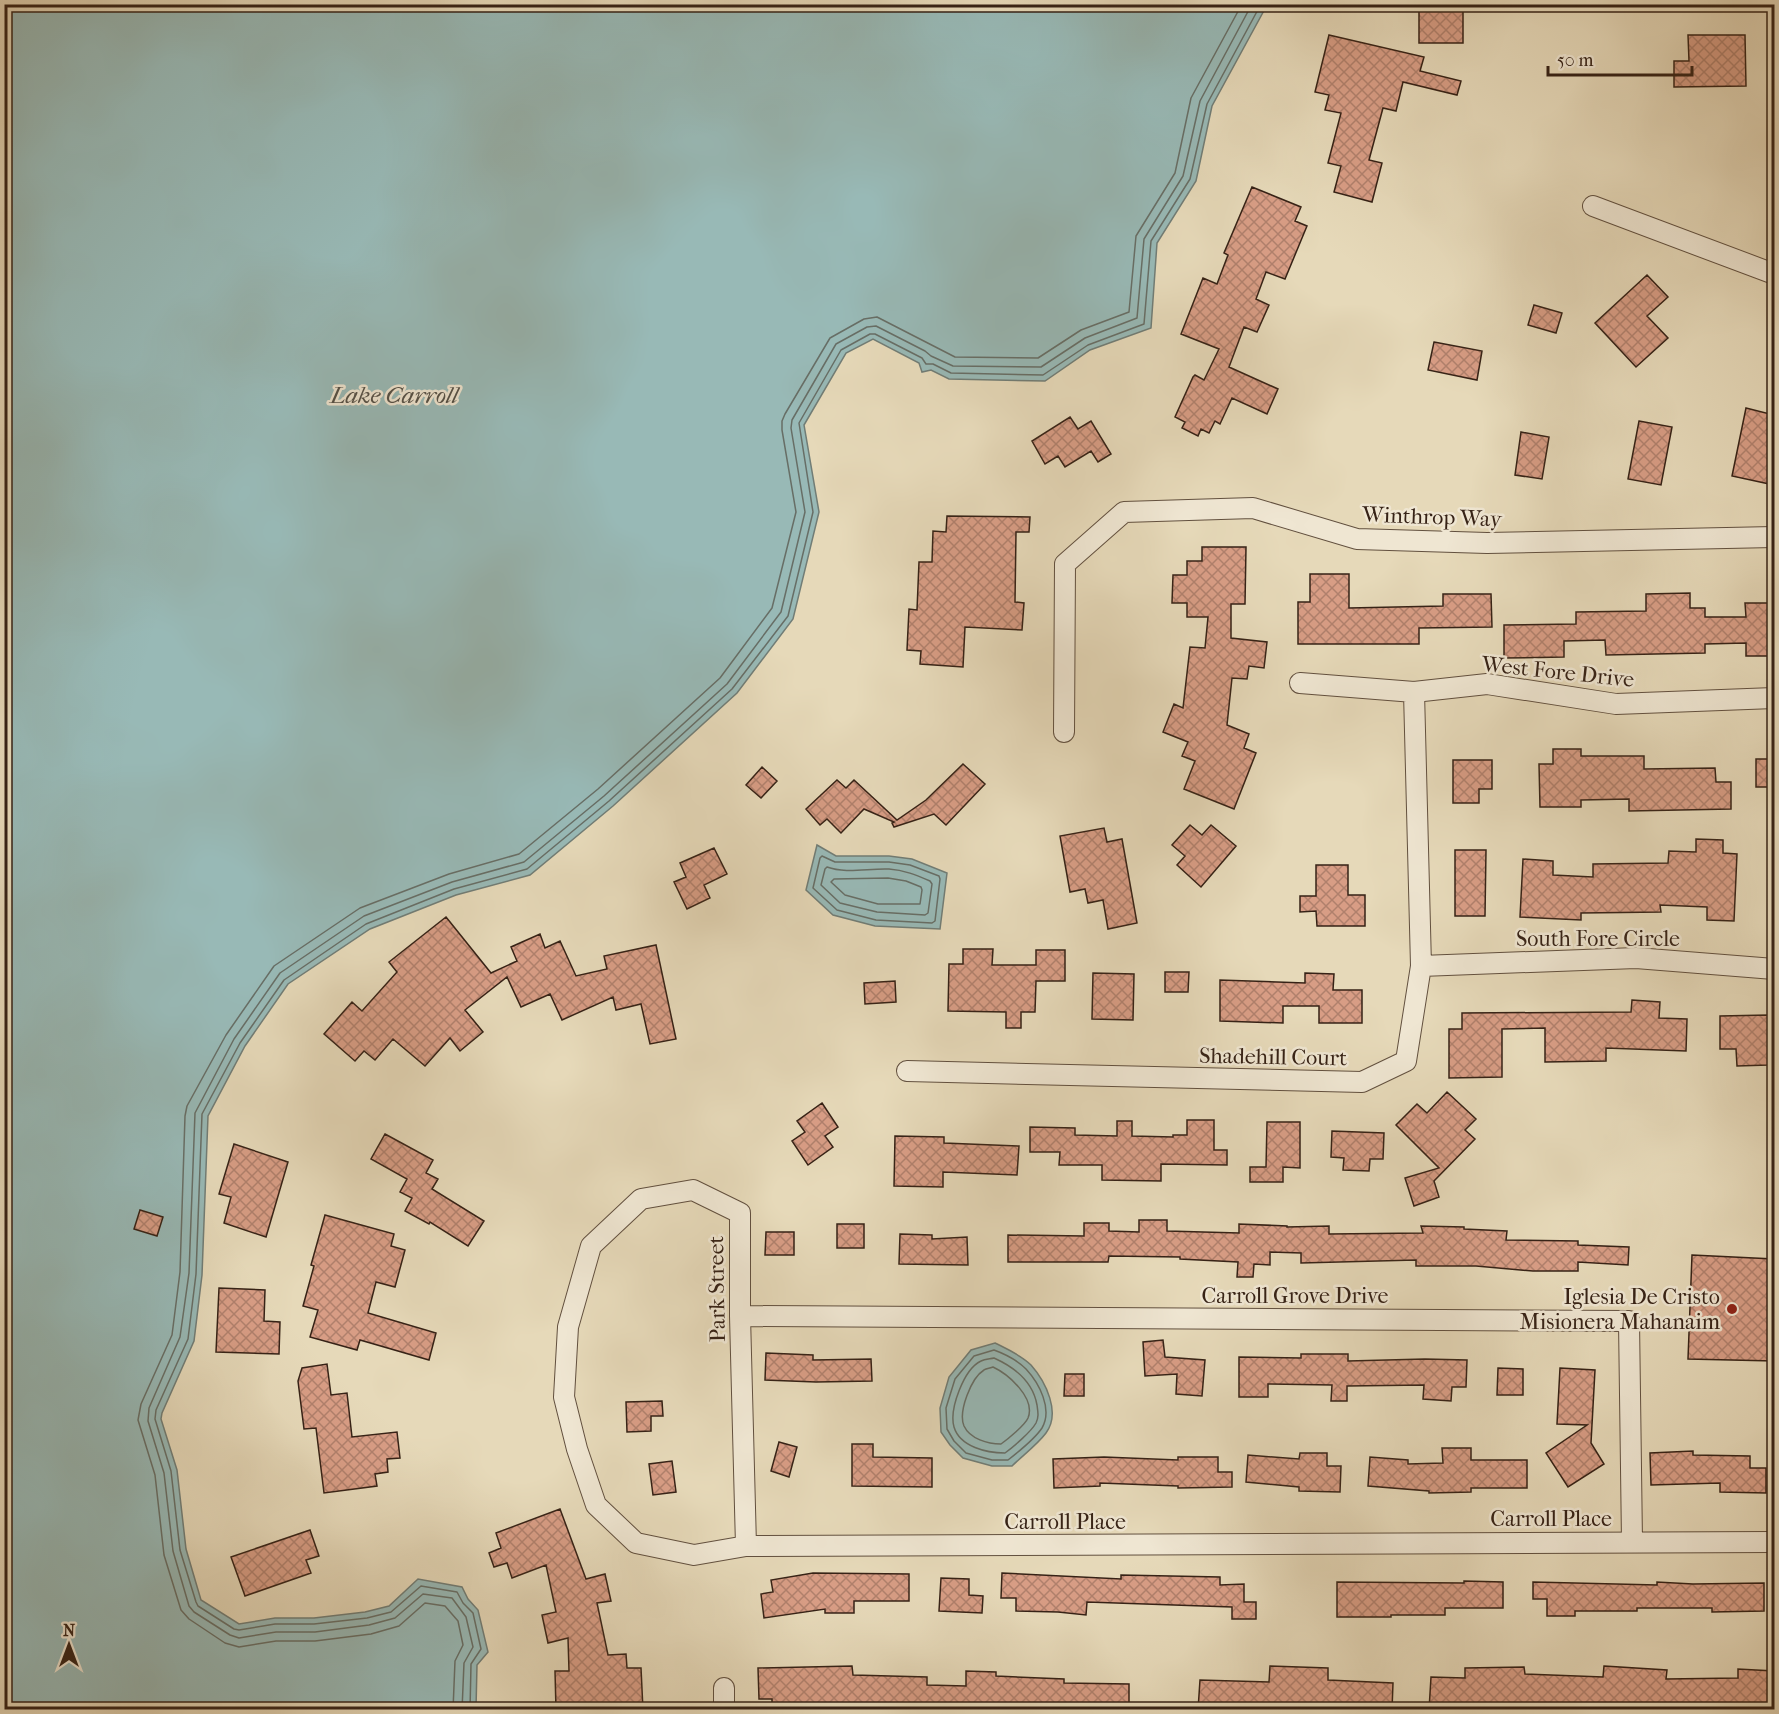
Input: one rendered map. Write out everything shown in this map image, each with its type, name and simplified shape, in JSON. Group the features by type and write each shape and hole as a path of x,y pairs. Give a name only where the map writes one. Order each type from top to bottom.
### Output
{"street":[{"path":"1593,206 1774,274"},
{"name":"Winthrop Way","path":"1064,732 1065,564 1124,512 1252,508 1357,540 1487,543 1774,537"},
{"name":"West Fore Drive","path":"1300,683 1414,692 1487,684 1616,704 1774,698"},
{"name":"Shadehill Court","path":"907,1071 1362,1082 1407,1061 1421,966 1414,692"},
{"name":"South Fore Circle","path":"1421,966 1636,958 1774,969"},
{"name":"Park Street","path":"579,1288 591,1246 641,1199 693,1190 740,1213 740,1316 746,1546"},
{"name":"Carroll Place","path":"579,1288 568,1327 564,1397 577,1449 596,1505 636,1543 694,1555 746,1546 1774,1542"},
{"name":"Carroll Grove Drive","path":"740,1316 1629,1321 1632,1542"},
{"path":"724,1688 724,1710"}],"water":[{"name":"Lake Carroll","path":"5,5 1267,5 1212,106 1196,181 1157,243 1151,328 1090,350 1045,381 949,379 931,370 922,372 919,363 873,339 846,353 804,425 819,512 793,619 737,693 613,806 530,875 456,895 370,929 288,984 245,1046 208,1116 202,1275 194,1341 161,1419 177,1470 186,1549 201,1600 239,1624 275,1618 314,1618 365,1612 389,1606 418,1579 462,1587 468,1599 478,1610 488,1652 477,1665 476,1709 5,1710"},
{"path":"817,845 836,856 889,856 912,859 947,873 940,929 875,926 833,915 806,890"},
{"path":"995,1343 1031,1365 1042,1380 1052,1407 1050,1425 1046,1433 1012,1466 992,1466 963,1458 941,1432 940,1408 949,1377 971,1350"}],"building":[{"path":"1419,4 1463,4 1463,43 1419,43"},
{"path":"1329,35 1424,57 1420,71 1461,81 1457,95 1403,82 1396,111 1383,108 1369,160 1382,163 1372,202 1334,192 1341,166 1328,163 1341,113 1325,110 1329,95 1315,92"},
{"path":"1688,35 1745,35 1746,86 1674,87 1674,61 1689,61"},
{"path":"1252,187 1301,207 1295,221 1307,226 1285,279 1266,272 1256,299 1269,305 1257,332 1244,327 1229,367 1278,389 1267,414 1232,398 1220,424 1215,421 1209,433 1201,429 1198,436 1182,428 1185,422 1175,417 1193,377 1195,375 1204,380 1219,349 1181,334 1203,278 1217,284 1228,255 1224,253"},
{"path":"1647,275 1668,297 1647,316 1668,338 1636,367 1595,323"},
{"path":"1534,305 1562,313 1556,333 1528,325"},
{"path":"1434,342 1482,351 1477,380 1428,370"},
{"path":"1746,408 1774,415 1774,485 1732,476"},
{"path":"1070,417 1078,429 1091,421 1111,454 1098,462 1091,451 1065,467 1058,456 1045,464 1032,441"},
{"path":"1639,421 1672,427 1661,485 1628,479"},
{"path":"1521,432 1549,437 1542,479 1515,475"},
{"path":"947,516 1030,517 1029,532 1016,532 1015,602 1024,603 1022,630 965,627 963,667 920,664 921,651 907,650 909,609 917,610 919,562 932,562 933,531 946,532"},
{"path":"1202,547 1246,547 1245,604 1231,604 1231,638 1267,642 1264,668 1249,666 1247,679 1232,678 1227,725 1249,734 1244,748 1256,753 1234,809 1184,789 1195,761 1182,756 1188,742 1163,732 1174,704 1183,708 1190,647 1205,648 1208,617 1187,617 1187,603 1172,603 1173,575 1187,575 1187,561 1202,561"},
{"path":"1310,574 1349,574 1349,608 1443,606 1443,594 1491,594 1492,627 1419,628 1419,644 1298,644 1298,602 1310,602"},
{"path":"1690,593 1690,608 1705,608 1705,617 1746,617 1745,603 1774,603 1774,656 1746,656 1746,643 1705,644 1705,653 1606,655 1605,640 1564,641 1564,657 1504,658 1504,625 1576,624 1576,612 1646,611 1646,594"},
{"path":"1553,749 1581,749 1581,756 1644,756 1644,769 1715,768 1716,782 1731,782 1731,809 1629,811 1629,799 1581,800 1581,807 1540,807 1539,764 1553,764"},
{"path":"1756,759 1774,759 1774,787 1756,787"},
{"path":"1453,760 1492,760 1492,789 1479,789 1479,803 1453,803"},
{"path":"963,764 985,784 946,825 934,814 894,827 892,823 894,822 864,809 841,833 827,819 820,825 806,809 837,780 846,788 854,780 897,820 926,800"},
{"path":"762,767 777,781 761,798 746,785"},
{"path":"1190,825 1202,835 1211,825 1236,846 1201,887 1177,865 1185,856 1172,845"},
{"path":"1104,828 1107,842 1122,839 1137,923 1108,929 1103,900 1088,903 1085,889 1070,892 1060,836"},
{"path":"1696,839 1723,840 1723,853 1737,854 1734,921 1707,920 1707,907 1660,905 1661,912 1581,913 1581,920 1520,917 1523,859 1553,861 1553,875 1593,877 1593,864 1668,863 1669,851 1696,852"},
{"path":"714,848 727,874 704,885 710,898 687,909 674,882 686,877 680,863"},
{"path":"1455,850 1486,850 1485,916 1455,916"},
{"path":"1316,865 1348,865 1348,895 1365,895 1365,926 1317,926 1316,911 1300,912 1300,896 1316,896"},
{"path":"446,917 491,973 517,961 511,947 540,934 545,948 560,941 576,976 607,969 604,956 656,945 676,1039 650,1044 641,1004 616,1010 613,997 562,1020 550,994 521,1007 507,977 465,1010 483,1032 460,1051 450,1038 425,1066 393,1039 375,1060 364,1051 355,1061 324,1034 352,1002 362,1011 397,972 389,962"},
{"path":"963,949 993,949 992,965 1036,965 1036,950 1065,950 1065,981 1036,981 1035,1012 1021,1012 1021,1028 1006,1028 1006,1012 948,1011 949,964 963,964"},
{"path":"1165,972 1189,972 1188,992 1165,992"},
{"path":"1093,973 1134,974 1133,1020 1092,1019"},
{"path":"1305,973 1334,974 1333,990 1362,990 1362,1023 1319,1023 1319,1006 1283,1006 1283,1023 1220,1021 1220,980 1305,983"},
{"path":"895,981 896,1002 865,1004 864,983"},
{"path":"1632,1000 1660,1002 1659,1018 1687,1019 1686,1051 1606,1048 1606,1061 1545,1062 1545,1028 1502,1029 1502,1077 1449,1078 1449,1029 1462,1029 1462,1013 1631,1012"},
{"path":"1768,1015 1768,1065 1737,1066 1736,1049 1720,1049 1720,1016"},
{"path":"1447,1092 1476,1119 1465,1130 1475,1139 1434,1181 1439,1197 1414,1206 1405,1178 1439,1168 1396,1125 1417,1104 1427,1113"},
{"path":"822,1103 838,1127 825,1136 833,1147 808,1165 792,1141 805,1132 797,1121"},
{"path":"1187,1120 1214,1120 1214,1150 1227,1150 1227,1165 1161,1164 1161,1181 1102,1180 1102,1165 1059,1165 1060,1152 1030,1152 1030,1127 1075,1128 1075,1135 1117,1136 1117,1121 1132,1121 1132,1136 1173,1137 1173,1135 1187,1135"},
{"path":"1267,1122 1300,1122 1300,1168 1283,1167 1283,1182 1250,1182 1250,1167 1266,1167"},
{"path":"1332,1131 1384,1133 1383,1159 1370,1159 1369,1171 1343,1170 1344,1158 1331,1157"},
{"path":"385,1134 433,1160 426,1173 438,1179 432,1189 484,1221 468,1246 430,1222 429,1224 405,1211 412,1198 400,1192 407,1179 371,1159"},
{"path":"895,1136 944,1137 944,1143 1019,1146 1017,1175 943,1172 943,1187 894,1186"},
{"path":"234,1144 288,1162 266,1237 224,1223 231,1197 219,1194"},
{"path":"140,1210 163,1217 157,1236 134,1229"},
{"path":"325,1215 394,1234 391,1246 405,1250 395,1287 376,1282 368,1313 436,1333 429,1360 360,1340 357,1350 310,1337 318,1310 303,1306 314,1266 311,1265"},
{"path":"1139,1220 1167,1220 1167,1231 1239,1233 1239,1224 1287,1227 1329,1226 1329,1234 1423,1233 1421,1226 1464,1227 1464,1229 1507,1231 1506,1240 1578,1241 1578,1245 1629,1247 1628,1265 1578,1262 1578,1271 1533,1271 1476,1266 1416,1266 1416,1260 1301,1263 1301,1253 1270,1252 1270,1265 1254,1264 1253,1277 1237,1277 1238,1262 1180,1259 1180,1257 1109,1256 1108,1262 1008,1262 1008,1235 1084,1236 1084,1223 1109,1223 1109,1231 1139,1232"},
{"path":"837,1224 864,1224 864,1248 837,1248"},
{"path":"766,1232 794,1232 794,1255 765,1255"},
{"path":"900,1234 932,1235 932,1239 967,1237 968,1265 899,1264"},
{"name":"Iglesia De Cristo Misionera Mahanaim","path":"1692,1255 1774,1259 1774,1361 1688,1359"},
{"path":"219,1288 265,1290 264,1321 280,1322 279,1354 216,1352"},
{"path":"1163,1340 1165,1357 1205,1360 1202,1396 1176,1394 1177,1374 1145,1376 1143,1342"},
{"path":"766,1353 813,1355 813,1360 871,1359 872,1381 765,1380"},
{"path":"1301,1354 1348,1354 1348,1361 1467,1360 1466,1387 1452,1387 1451,1401 1423,1399 1424,1385 1347,1386 1347,1401 1331,1401 1332,1385 1268,1384 1268,1397 1239,1397 1239,1357 1301,1358"},
{"path":"327,1364 331,1395 347,1393 352,1437 397,1432 400,1458 387,1459 388,1472 375,1474 377,1486 324,1493 316,1428 304,1429 298,1381 302,1368"},
{"path":"1498,1368 1523,1369 1523,1395 1497,1395"},
{"path":"1560,1368 1595,1370 1591,1443 1604,1464 1568,1487 1546,1453 1587,1425 1557,1424"},
{"path":"1065,1374 1084,1374 1084,1396 1064,1396"},
{"path":"662,1401 663,1416 651,1416 651,1431 627,1432 626,1402"},
{"path":"779,1442 797,1447 789,1477 771,1471"},
{"path":"852,1444 873,1444 873,1457 932,1458 932,1487 852,1486"},
{"path":"1442,1448 1471,1448 1471,1460 1527,1460 1527,1488 1471,1488 1471,1492 1429,1493 1429,1491 1368,1486 1370,1457 1408,1460 1408,1464 1443,1463"},
{"path":"1693,1451 1693,1455 1750,1456 1750,1468 1766,1468 1766,1493 1720,1492 1720,1483 1651,1485 1650,1453"},
{"path":"1300,1453 1327,1453 1327,1466 1341,1466 1340,1492 1299,1491 1299,1487 1246,1482 1248,1455 1299,1459"},
{"path":"1104,1457 1178,1460 1178,1457 1218,1457 1218,1472 1232,1472 1232,1487 1178,1488 1178,1486 1100,1483 1100,1486 1054,1488 1053,1459"},
{"path":"672,1461 676,1492 653,1495 649,1464"},
{"path":"560,1509 586,1579 605,1574 611,1601 597,1603 608,1655 626,1654 627,1668 641,1668 643,1710 556,1710 555,1671 569,1671 568,1638 548,1643 542,1615 556,1612 546,1565 512,1578 507,1563 494,1567 489,1553 501,1548 496,1533"},
{"path":"310,1530 319,1556 306,1560 311,1573 245,1596 231,1557"},
{"path":"813,1573 909,1574 909,1601 854,1601 854,1613 825,1613 825,1609 764,1618 761,1594 773,1592 771,1580"},
{"path":"1002,1573 1121,1579 1121,1575 1220,1577 1220,1585 1244,1584 1244,1602 1256,1602 1256,1619 1232,1619 1232,1607 1087,1602 1086,1615 1016,1611 1016,1598 1001,1598"},
{"path":"941,1578 969,1579 969,1595 983,1596 982,1613 939,1611"},
{"path":"1464,1581 1503,1582 1503,1608 1445,1608 1445,1615 1337,1617 1337,1582 1464,1583"},
{"path":"1533,1582 1657,1585 1657,1582 1764,1583 1764,1611 1712,1612 1712,1608 1637,1608 1637,1611 1575,1611 1575,1616 1547,1616 1547,1599 1533,1599"},
{"path":"852,1666 853,1675 927,1677 927,1685 966,1686 966,1671 996,1672 996,1676 1064,1679 1064,1683 1129,1684 1129,1710 772,1710 772,1699 759,1699 758,1668"},
{"path":"1270,1666 1328,1668 1328,1680 1393,1683 1392,1710 1198,1710 1200,1680 1269,1682"},
{"path":"1604,1666 1667,1670 1666,1679 1738,1678 1738,1669 1774,1671 1774,1710 1429,1710 1431,1677 1465,1678 1465,1668 1524,1667 1525,1674 1603,1677"}],"place":[{"name":"Iglesia De Cristo Misionera Mahanaim","path":"1732,1309"}]}
